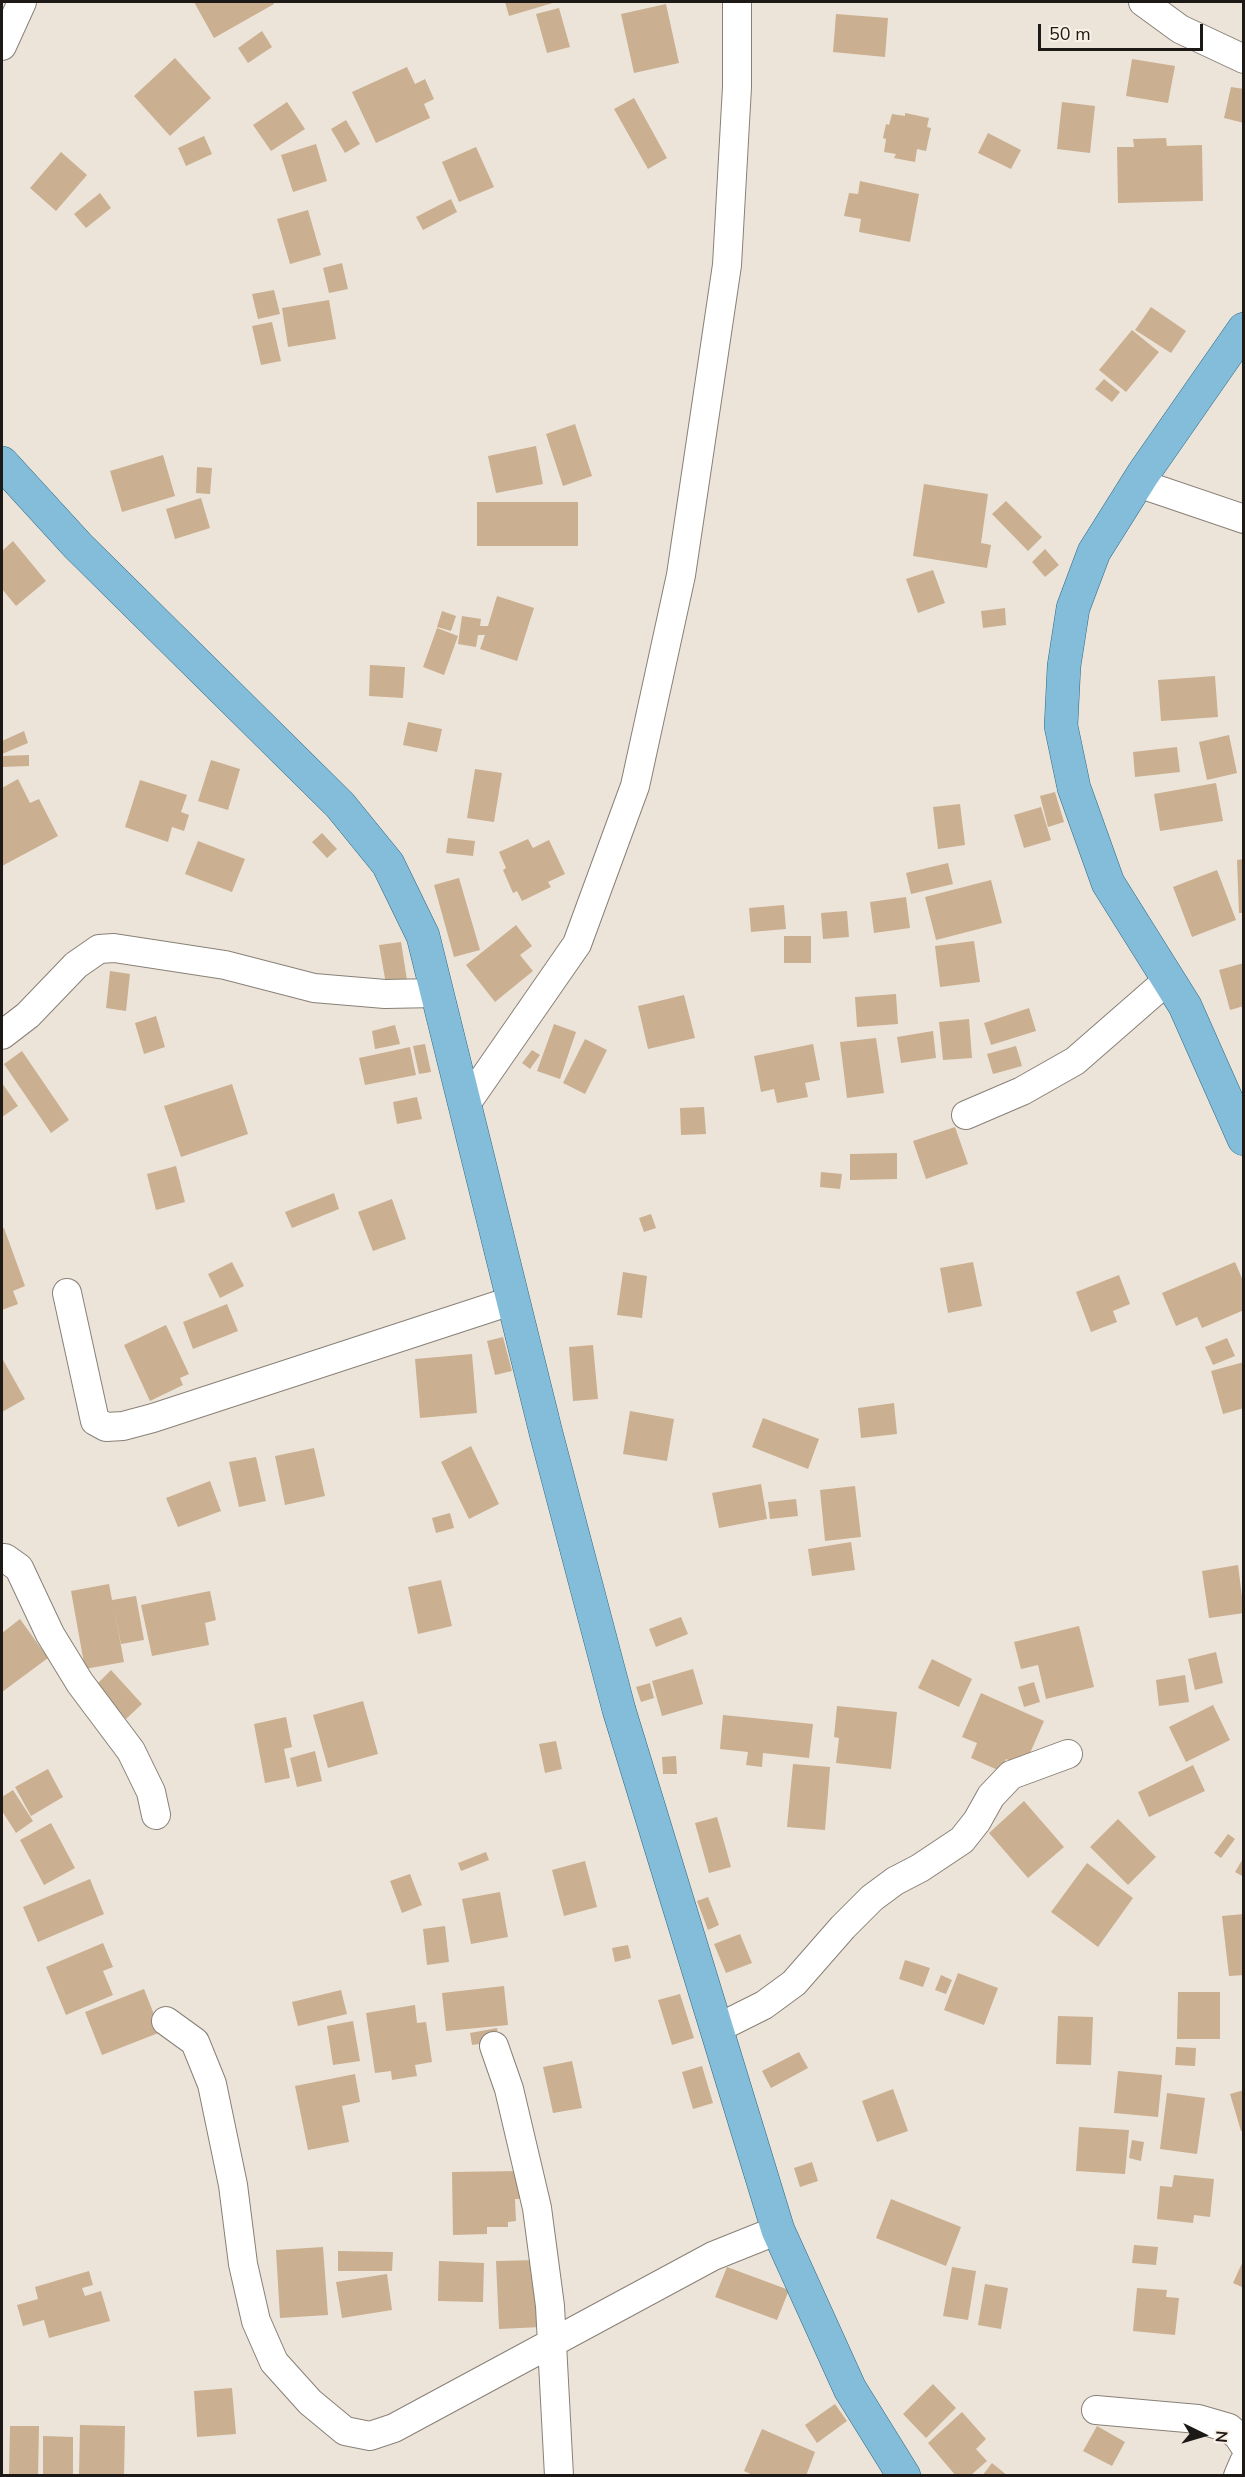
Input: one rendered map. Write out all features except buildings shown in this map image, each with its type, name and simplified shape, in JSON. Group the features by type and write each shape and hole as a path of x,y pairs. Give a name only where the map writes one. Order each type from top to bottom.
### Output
{"main road":[{"path":"1244,329 1138,483 1094,552 1073,608 1064,666 1061,726 1074,788 1108,883 1185,1006 1244,1139"},
{"path":"2,463 78,546 340,805 388,864 423,936 619,1710 778,2230 850,2389 904,2475"}],"street":[{"path":"2,46 22,2"},
{"path":"466,1104 577,944 635,786 681,575 727,265 737,87 738,2"},
{"path":"1143,2 1180,29 1244,59"},
{"path":"1138,483 1244,519"},
{"path":"2,1035 28,1015 76,965 99,949 114,948 225,965 314,988 385,994 437,993"},
{"path":"966,1115 1022,1091 1075,1061 1169,979"},
{"path":"67,1293 90,1405 95,1421 106,1427 123,1426 153,1418 514,1300"},
{"path":"2,1558 19,1568 50,1634 80,1683 131,1751 151,1792 156,1815"},
{"path":"716,2029 764,2005 794,1983 872,1898 895,1881 920,1868 962,1840 978,1821 991,1796 1011,1775 1068,1754"},
{"path":"166,2021 195,2042 212,2084 233,2185 243,2264 256,2321 274,2362 310,2402 345,2431 370,2436 394,2428 713,2256 778,2230"},
{"path":"494,2046 509,2089 537,2208 550,2306 559,2475"},
{"path":"1096,2410 1198,2419 1229,2428 1244,2445"},
{"path":"1238,2475 1244,2462"}]}
